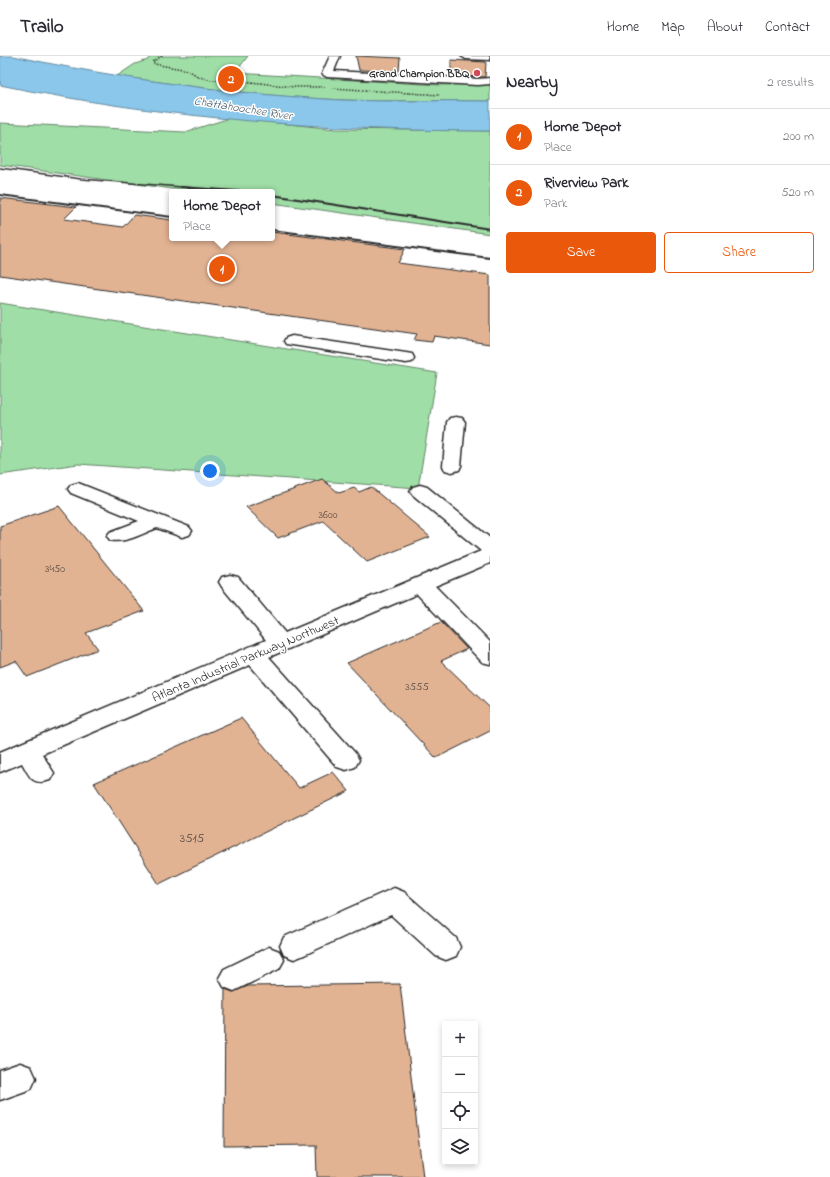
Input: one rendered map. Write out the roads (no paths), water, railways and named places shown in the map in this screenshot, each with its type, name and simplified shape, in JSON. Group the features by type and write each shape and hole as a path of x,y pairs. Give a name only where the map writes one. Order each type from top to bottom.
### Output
{"street":[{"path":"335,56 328,74 478,82 490,81"},
{"path":"466,56 490,57"},
{"path":"292,341 406,358"},
{"path":"452,466 456,422"},
{"path":"78,489 182,531"},
{"path":"420,491 490,548"},
{"path":"117,536 156,521"},
{"name":"Atlanta Industrial Parkway Northwest","path":"0,762 490,555"},
{"path":"230,582 281,643"},
{"path":"420,584 490,656"},
{"path":"254,654 346,760"},
{"path":"26,750 41,773"},
{"path":"294,946 394,900 446,947"},
{"path":"234,978 269,960"}],"water":[{"name":"Chattahoochee River","path":"0,56 13,56 94,72 218,90 259,94 360,101 490,101 490,131 305,125 182,114 121,106 0,85"}],"railway":[{"path":"0,168 81,179 186,187"},
{"path":"181,187 186,187"},
{"path":"186,187 209,189"},
{"path":"186,187 194,188"},
{"path":"0,195 169,217"},
{"path":"275,195 490,229"},
{"path":"275,230 490,258"}],"place":[{"name":"Grand Champion BBQ","path":"477,73"},
{"name":"Riverview Park","path":"231,79"},
{"name":"Home Depot","path":"222,269"}]}
